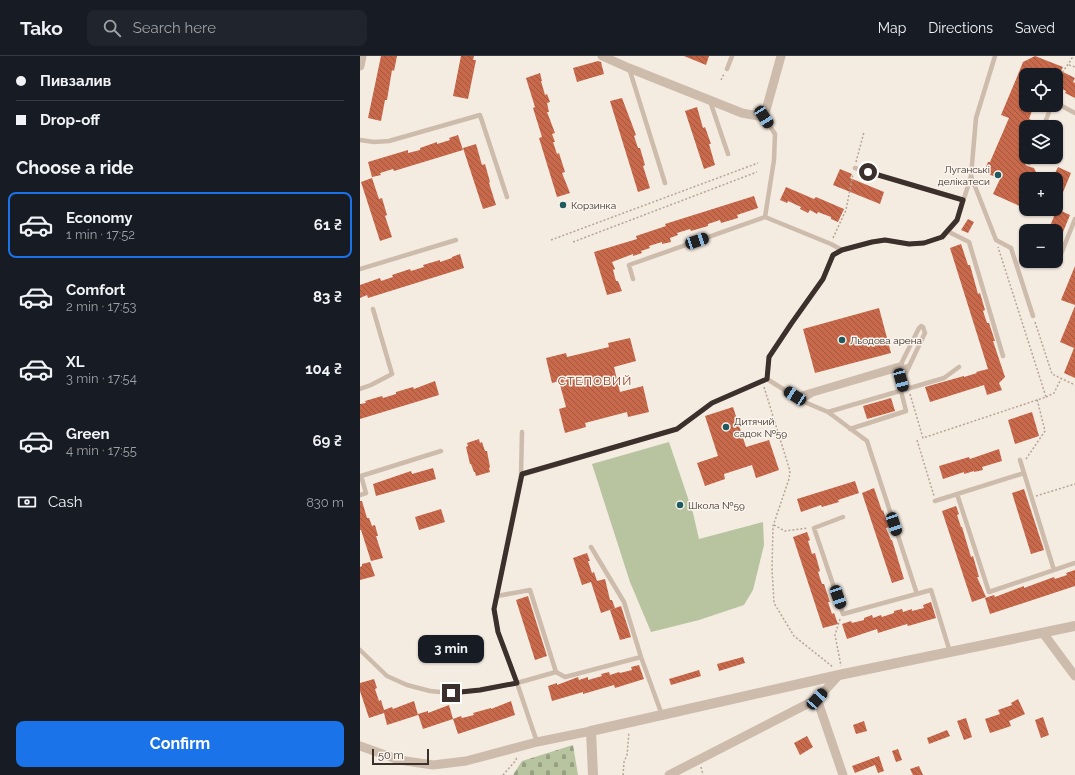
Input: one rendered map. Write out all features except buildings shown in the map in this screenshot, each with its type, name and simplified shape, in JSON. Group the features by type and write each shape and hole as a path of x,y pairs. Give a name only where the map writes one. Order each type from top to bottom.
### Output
{"street":[{"path":"360,66 362,56"},
{"path":"602,56 742,114 764,117 781,56"},
{"path":"360,746 399,760 433,765 466,761 537,742 634,722 841,675 1075,626"},
{"path":"1043,633 1075,676"},
{"path":"669,775 817,699 841,675"},
{"path":"817,699 843,775"},
{"path":"591,731 593,775"}],"lane":[{"path":"727,69 732,56"},
{"path":"767,379 769,357 823,279 833,255 842,250 885,240 909,244 924,243 942,237 957,220 970,176 976,118 995,56"},
{"path":"629,68 665,183"},
{"path":"710,101 728,154"},
{"path":"1063,107 1075,113"},
{"path":"360,140 374,142 389,141 480,115 507,197"},
{"path":"764,117 775,134 774,160 765,217"},
{"path":"855,168 963,200"},
{"path":"970,176 996,240 1011,248 1033,316"},
{"path":"633,279 629,264 765,217 842,250"},
{"path":"1063,249 1075,219"},
{"path":"947,231 969,242 1003,356"},
{"path":"360,270 456,240"},
{"path":"360,389 392,374 373,309"},
{"path":"850,429 906,411 904,390 905,375 924,337 925,333 923,326 919,328 898,370 904,390"},
{"path":"795,396 902,364"},
{"path":"802,401 813,394 909,366"},
{"path":"828,412 944,378 959,367"},
{"path":"767,379 802,401 828,412 867,441 917,594"},
{"path":"522,474 677,429 712,403 767,379"},
{"path":"522,432 522,474 494,609 498,632 537,742"},
{"path":"360,495 366,493 361,476 441,451"},
{"path":"1021,462 1054,570"},
{"path":"935,501 1024,473"},
{"path":"957,494 989,592 1075,563"},
{"path":"844,518 814,528 843,614 931,590 950,652"},
{"path":"591,547 624,602 641,657 662,715"},
{"path":"497,596 530,590 556,672 565,677 641,657"},
{"path":"360,650 387,676 407,686 430,691 451,693 480,690 517,683 556,672"}],"path":[{"path":"1063,70 1069,65 1073,56"},
{"path":"1069,65 1075,67"},
{"path":"831,244 846,210 851,179 864,132"},
{"path":"551,240 758,163"},
{"path":"573,242 757,172"},
{"path":"1033,316 1052,374 1075,385"},
{"path":"1046,396 1054,393 1061,378"},
{"path":"767,379 764,388 790,471 789,479 773,524 772,569 774,603 794,636 841,675"},
{"path":"904,390 923,438"},
{"path":"1021,462 1045,431 1037,399"},
{"path":"917,440 935,501"},
{"path":"1029,490 1035,496 1075,484"},
{"path":"773,524 786,531 814,528"},
{"path":"841,675 835,635 842,611"},
{"path":"623,775 624,762 627,755 629,730 634,722"},
{"path":"503,775 516,760 518,748"}],"green space":[{"path":"669,442 693,513 699,539 763,522 764,545 753,590 744,605 699,620 651,632 630,582 592,464"},
{"path":"573,745 578,775 513,775 522,761"}],"place":[{"name":"Луганські делікатеси","path":"998,175"},
{"name":"Корзинка","path":"563,205"},
{"name":"Льодова арена","path":"842,340"},
{"name":"Дитячий садок №59","path":"726,427"},
{"name":"Школа №59","path":"680,505"}],"district":[{"name":"СТЕПОВИЙ","path":"595,381"}],"route":[{"path":"451,693 480,690 517,683 498,632 494,609 522,474 677,429 712,403 767,379 769,357 823,279 833,255 842,250 885,240 909,244 924,243 942,237 957,220 963,200 868,172"}]}
